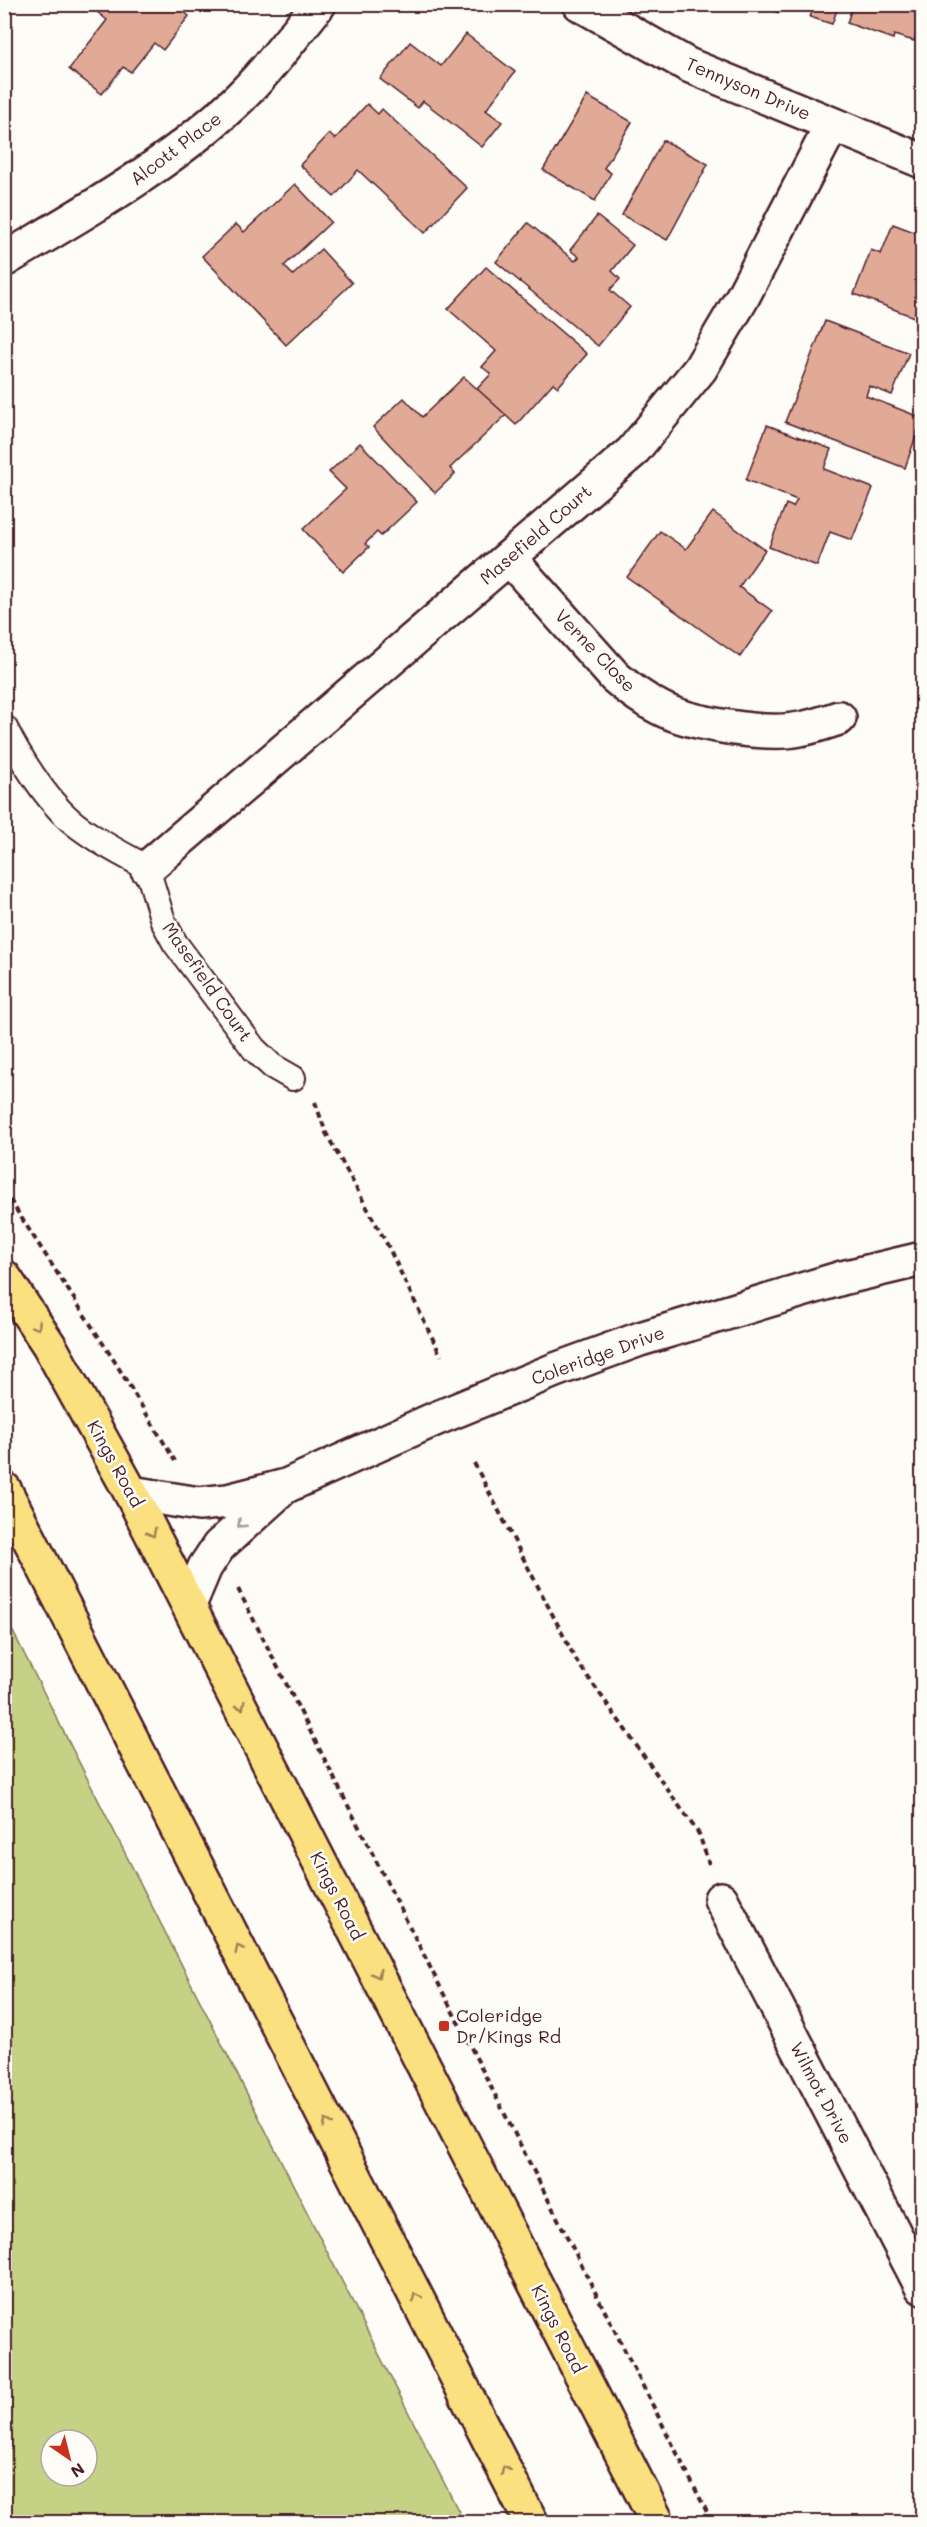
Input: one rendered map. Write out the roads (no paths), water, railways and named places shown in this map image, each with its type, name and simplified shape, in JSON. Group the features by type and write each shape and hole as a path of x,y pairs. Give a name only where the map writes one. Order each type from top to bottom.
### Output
{"main road":[{"name":"Kings Road","path":"4,1277 49,1345 131,1493 657,2523"},
{"path":"4,1489 531,2523"}],"street":[{"name":"Alcott Place","path":"4,260 130,184 167,160 201,133 234,103 319,4"},
{"name":"Tennyson Drive","path":"580,4 688,65 922,161"},
{"name":"Masefield Court","path":"147,868 632,452 700,369 742,298 832,125"},
{"name":"Verne Close","path":"509,558 615,677 636,694 662,710 702,722 757,730 798,730 839,718"},
{"name":"Coleridge Drive","path":"131,1493 199,1504 228,1501 285,1486 435,1419 555,1370 640,1339 808,1288 922,1259"},
{"name":"Coleridge Drive","path":"189,1605 205,1567 219,1546 285,1486"},
{"name":"Wilmot Drive","path":"721,1899 922,2287"}],"lane":[{"path":"4,728 25,765 67,817 147,868"},
{"name":"Masefield Court","path":"147,868 163,921 175,943 254,1049 272,1066 293,1078"}],"place":[{"name":"Coleridge Dr/Kings Rd","path":"444,2026"}]}
